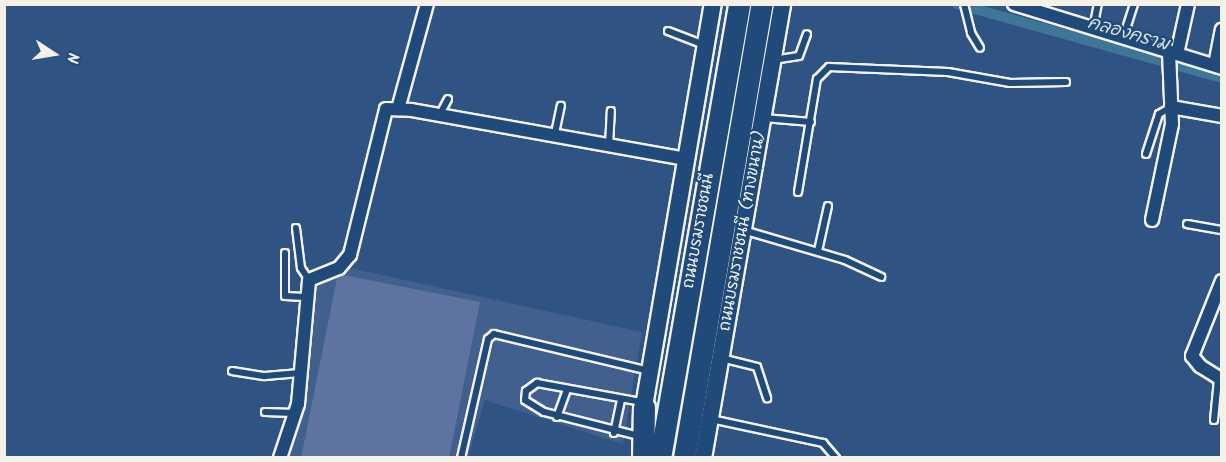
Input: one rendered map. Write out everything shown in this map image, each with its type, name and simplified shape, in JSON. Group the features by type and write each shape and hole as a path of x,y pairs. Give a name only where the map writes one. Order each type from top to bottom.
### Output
{"highway":[{"name":"ถนนบรมราชชนนี","path":"660,458 739,4"},
{"name":"ถนนบรมราชชนนี","path":"686,452 762,4"},
{"path":"644,405 644,458"}],"main road":[{"path":"635,458 713,4"},
{"name":"ถนนบรมราชชนนี (ทางขนาน)","path":"703,458 782,4"}],"street":[{"path":"398,109 427,4"},
{"path":"1014,4 1123,38 1171,58 1218,66 1221,30"},
{"path":"1152,220 1172,124 1171,58 1188,4"},
{"path":"280,458 295,413 300,373 304,297 309,280 346,263 383,114 390,107 554,138 687,159"},
{"path":"1171,107 1221,116"},
{"path":"1220,379 1194,361 1192,352 1221,281"}],"lane":[{"path":"1093,29 1098,4"},
{"path":"1123,38 1134,4"},
{"path":"964,7 980,48"},
{"path":"668,31 706,45"},
{"path":"772,60 799,56 807,34"},
{"path":"798,192 817,79 829,67 948,72 1010,83 1066,82"},
{"path":"439,116 448,99"},
{"path":"554,138 561,106"},
{"path":"1146,154 1159,114 1171,107"},
{"path":"609,146 611,111"},
{"path":"762,118 811,122"},
{"path":"818,251 828,206"},
{"path":"1187,224 1221,230"},
{"path":"296,228 301,268 309,280"},
{"path":"743,230 818,251 881,277"},
{"path":"285,253 285,296 304,297"},
{"path":"461,458 489,339 494,334 650,371"},
{"path":"721,357 757,367 767,398"},
{"path":"232,371 265,376 300,373"},
{"path":"1214,420 1220,379"},
{"path":"639,436 614,433 557,417 532,407 525,400 525,391 537,383 644,405"},
{"path":"557,417 567,389"},
{"path":"614,433 621,399"},
{"path":"265,412 295,413"},
{"path":"710,419 824,443 836,458"}],"shaded area":[{"path":"350,268 642,332 623,444 485,400 468,457 285,458 303,412 314,289"}],"building":[{"path":"343,275 480,302 449,458 301,458 337,278"}],"waterway":[{"name":"คลองคราม","path":"957,4 1222,78"}]}
